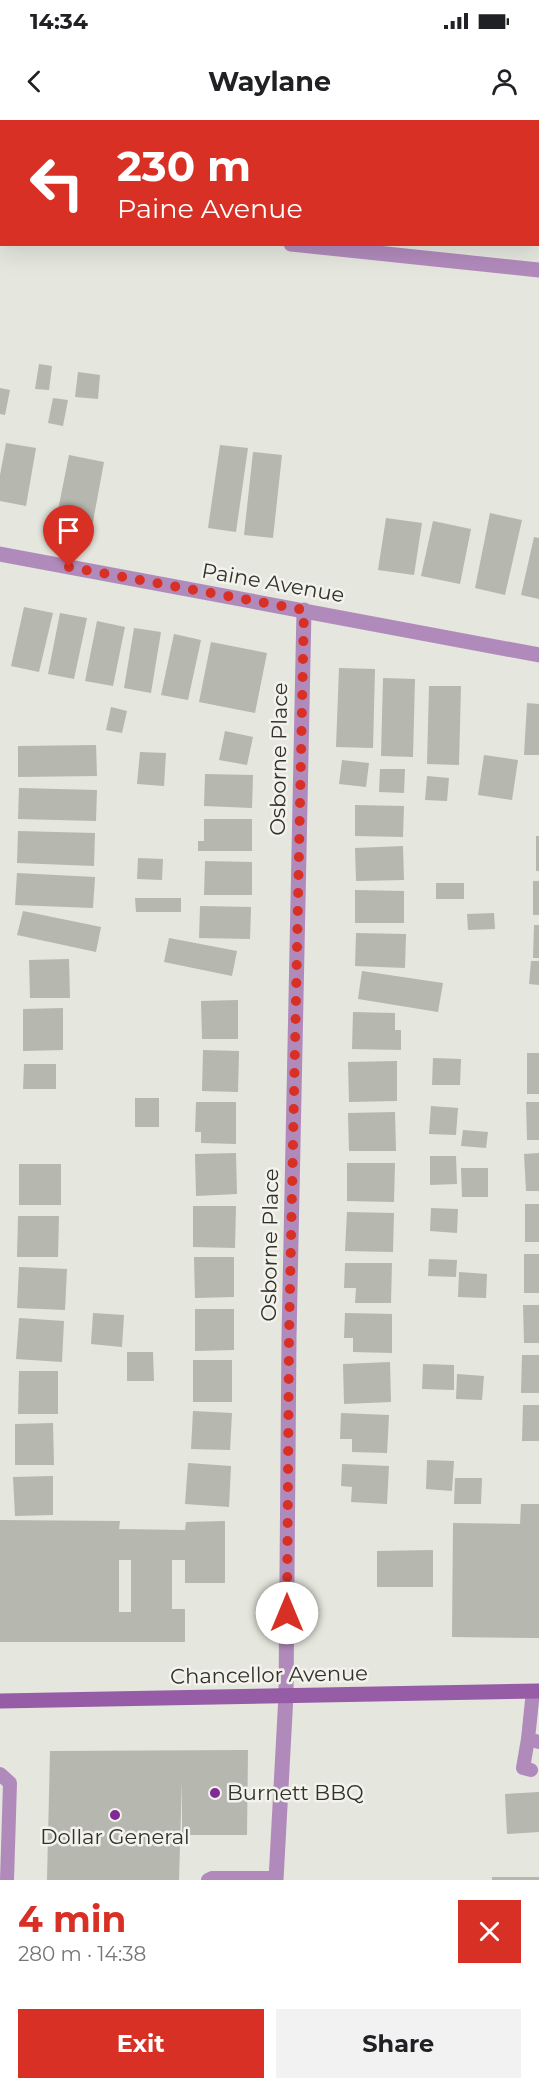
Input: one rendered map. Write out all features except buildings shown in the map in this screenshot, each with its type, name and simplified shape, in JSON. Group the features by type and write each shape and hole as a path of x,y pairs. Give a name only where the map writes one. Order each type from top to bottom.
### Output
{"main road":[{"name":"Chancellor Avenue","path":"0,1701 536,1691"}],"street":[{"path":"310,246 539,270"},
{"name":"Paine Avenue","path":"0,554 539,655"},
{"name":"Osborne Place","path":"276,1879 286,1695 289,1338 304,610"}],"lane":[{"path":"531,1770 523,1768 534,1740 536,1691"},
{"path":"0,1774 10,1783 7,1880"},
{"path":"208,1880 212,1878 276,1879"}],"place":[{"name":"Burnett BBQ","path":"215,1793"},
{"name":"Dollar General","path":"115,1815"}],"route":[{"path":"69,567 304,610 289,1338 287,1613"}]}
